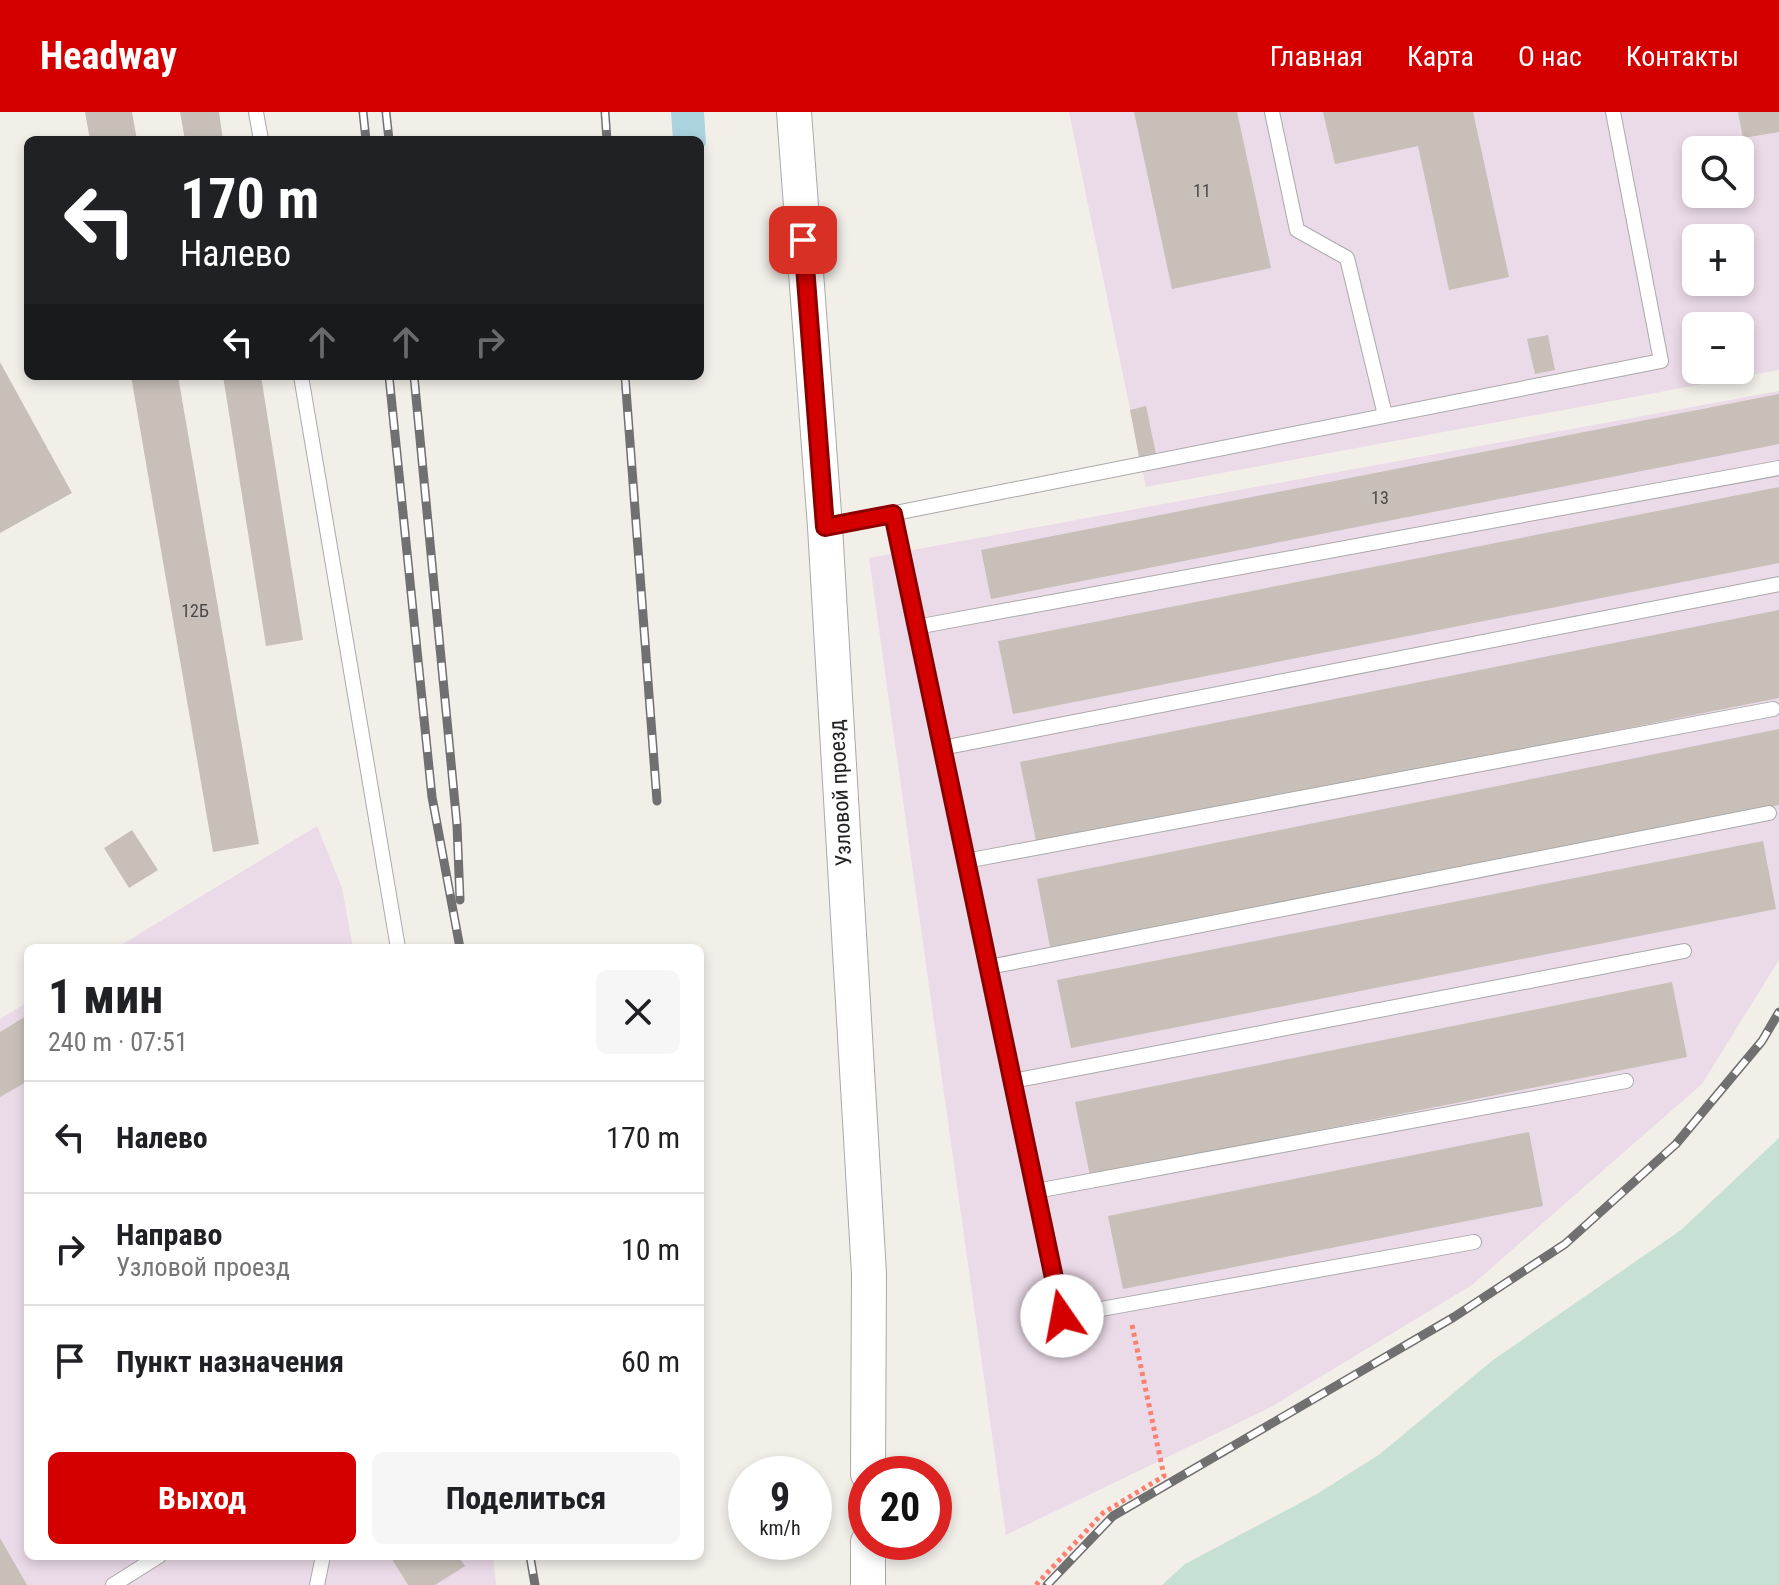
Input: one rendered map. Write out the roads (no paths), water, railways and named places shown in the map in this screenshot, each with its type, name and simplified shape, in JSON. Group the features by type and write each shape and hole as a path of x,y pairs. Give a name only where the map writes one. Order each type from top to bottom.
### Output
{"street":[{"name":"Узловой проезд","path":"794,112 825,527 869,1274 868,1456"},
{"path":"868,1560 868,1585"}],"lane":[{"path":"256,112 260,136"},
{"path":"1272,112 1297,230 1347,258 1385,415"},
{"path":"825,527 1661,361 1613,112"},
{"path":"302,380 397,944"},
{"path":"916,627 1779,468"},
{"path":"893,514 1062,1316 1474,1242"},
{"path":"942,748 1779,584"},
{"path":"966,861 1773,709"},
{"path":"989,967 1769,813"},
{"path":"1013,1081 1684,951"},
{"path":"1036,1191 1626,1081"},
{"path":"113,1585 153,1560"},
{"path":"317,1585 322,1560"}],"water":[{"path":"671,112 704,112 706,144 704,147 704,136 673,136"}],"railway":[{"path":"363,112 366,136"},
{"path":"386,112 389,136"},
{"path":"605,112 607,136"},
{"path":"389,380 432,797 459,944"},
{"path":"414,380 457,825 460,900"},
{"path":"625,380 657,801"},
{"path":"1047,1585 1113,1516 1454,1317 1565,1244 1676,1144 1762,1041 1779,1012"},
{"path":"531,1560 535,1585"}]}
